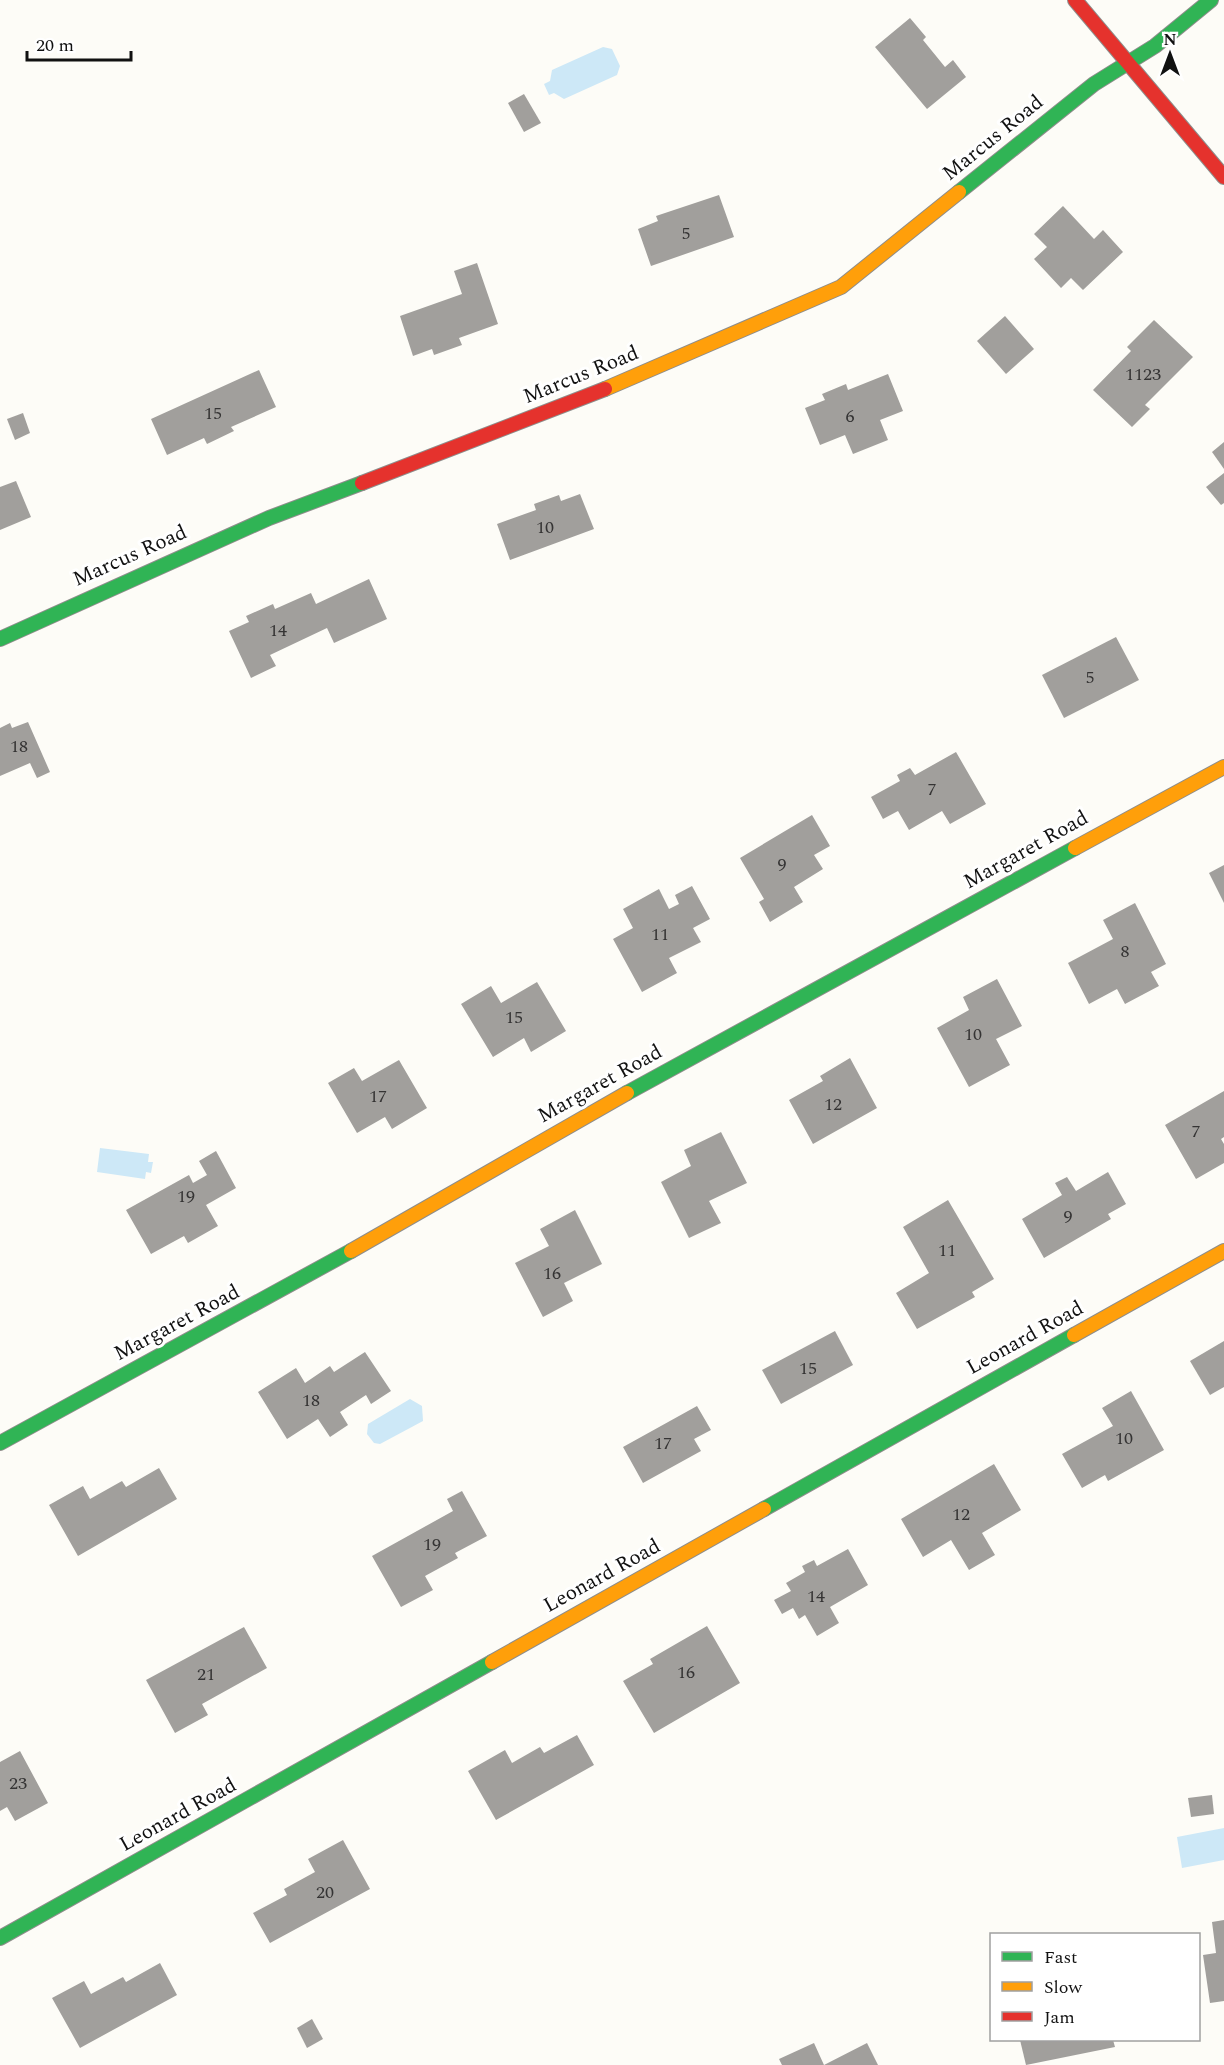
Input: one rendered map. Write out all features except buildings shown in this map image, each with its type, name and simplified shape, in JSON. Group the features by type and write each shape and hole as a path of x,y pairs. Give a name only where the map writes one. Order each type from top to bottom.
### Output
{"street":[{"path":"1075,0 1224,177"},
{"name":"Marcus Road","path":"0,639 269,518 587,397 841,287 1094,84 1130,66 1169,38 1211,0"},
{"name":"Margaret Road","path":"0,1443 299,1281 557,1131 1224,767"},
{"name":"Leonard Road","path":"0,1938 1224,1251"}],"water":[{"path":"603,47 612,49 620,66 617,75 564,99 554,93 549,95 544,84 550,81 552,70"},
{"path":"100,1148 149,1154 148,1162 153,1162 151,1173 146,1172 145,1179 97,1172"},
{"path":"410,1399 422,1406 423,1421 380,1444 374,1443 367,1434 368,1424"},
{"path":"1224,1828 1224,1860 1182,1868 1177,1837"}],"traffic: fast":[{"path":"959,192 1094,84 1155,46 1211,0"},
{"path":"0,639 269,518 362,483"},
{"path":"627,1093 1075,848"},
{"path":"0,1443 351,1251"},
{"path":"764,1509 1074,1335"},
{"path":"0,1938 492,1662"}],"traffic: slow":[{"path":"605,389 841,287 959,192"},
{"path":"1075,848 1224,767"},
{"path":"351,1251 627,1093"},
{"path":"1074,1335 1224,1251"},
{"path":"492,1662 764,1509"}],"traffic: jam":[{"path":"1075,0 1224,177"},
{"path":"362,483 605,389"}]}
